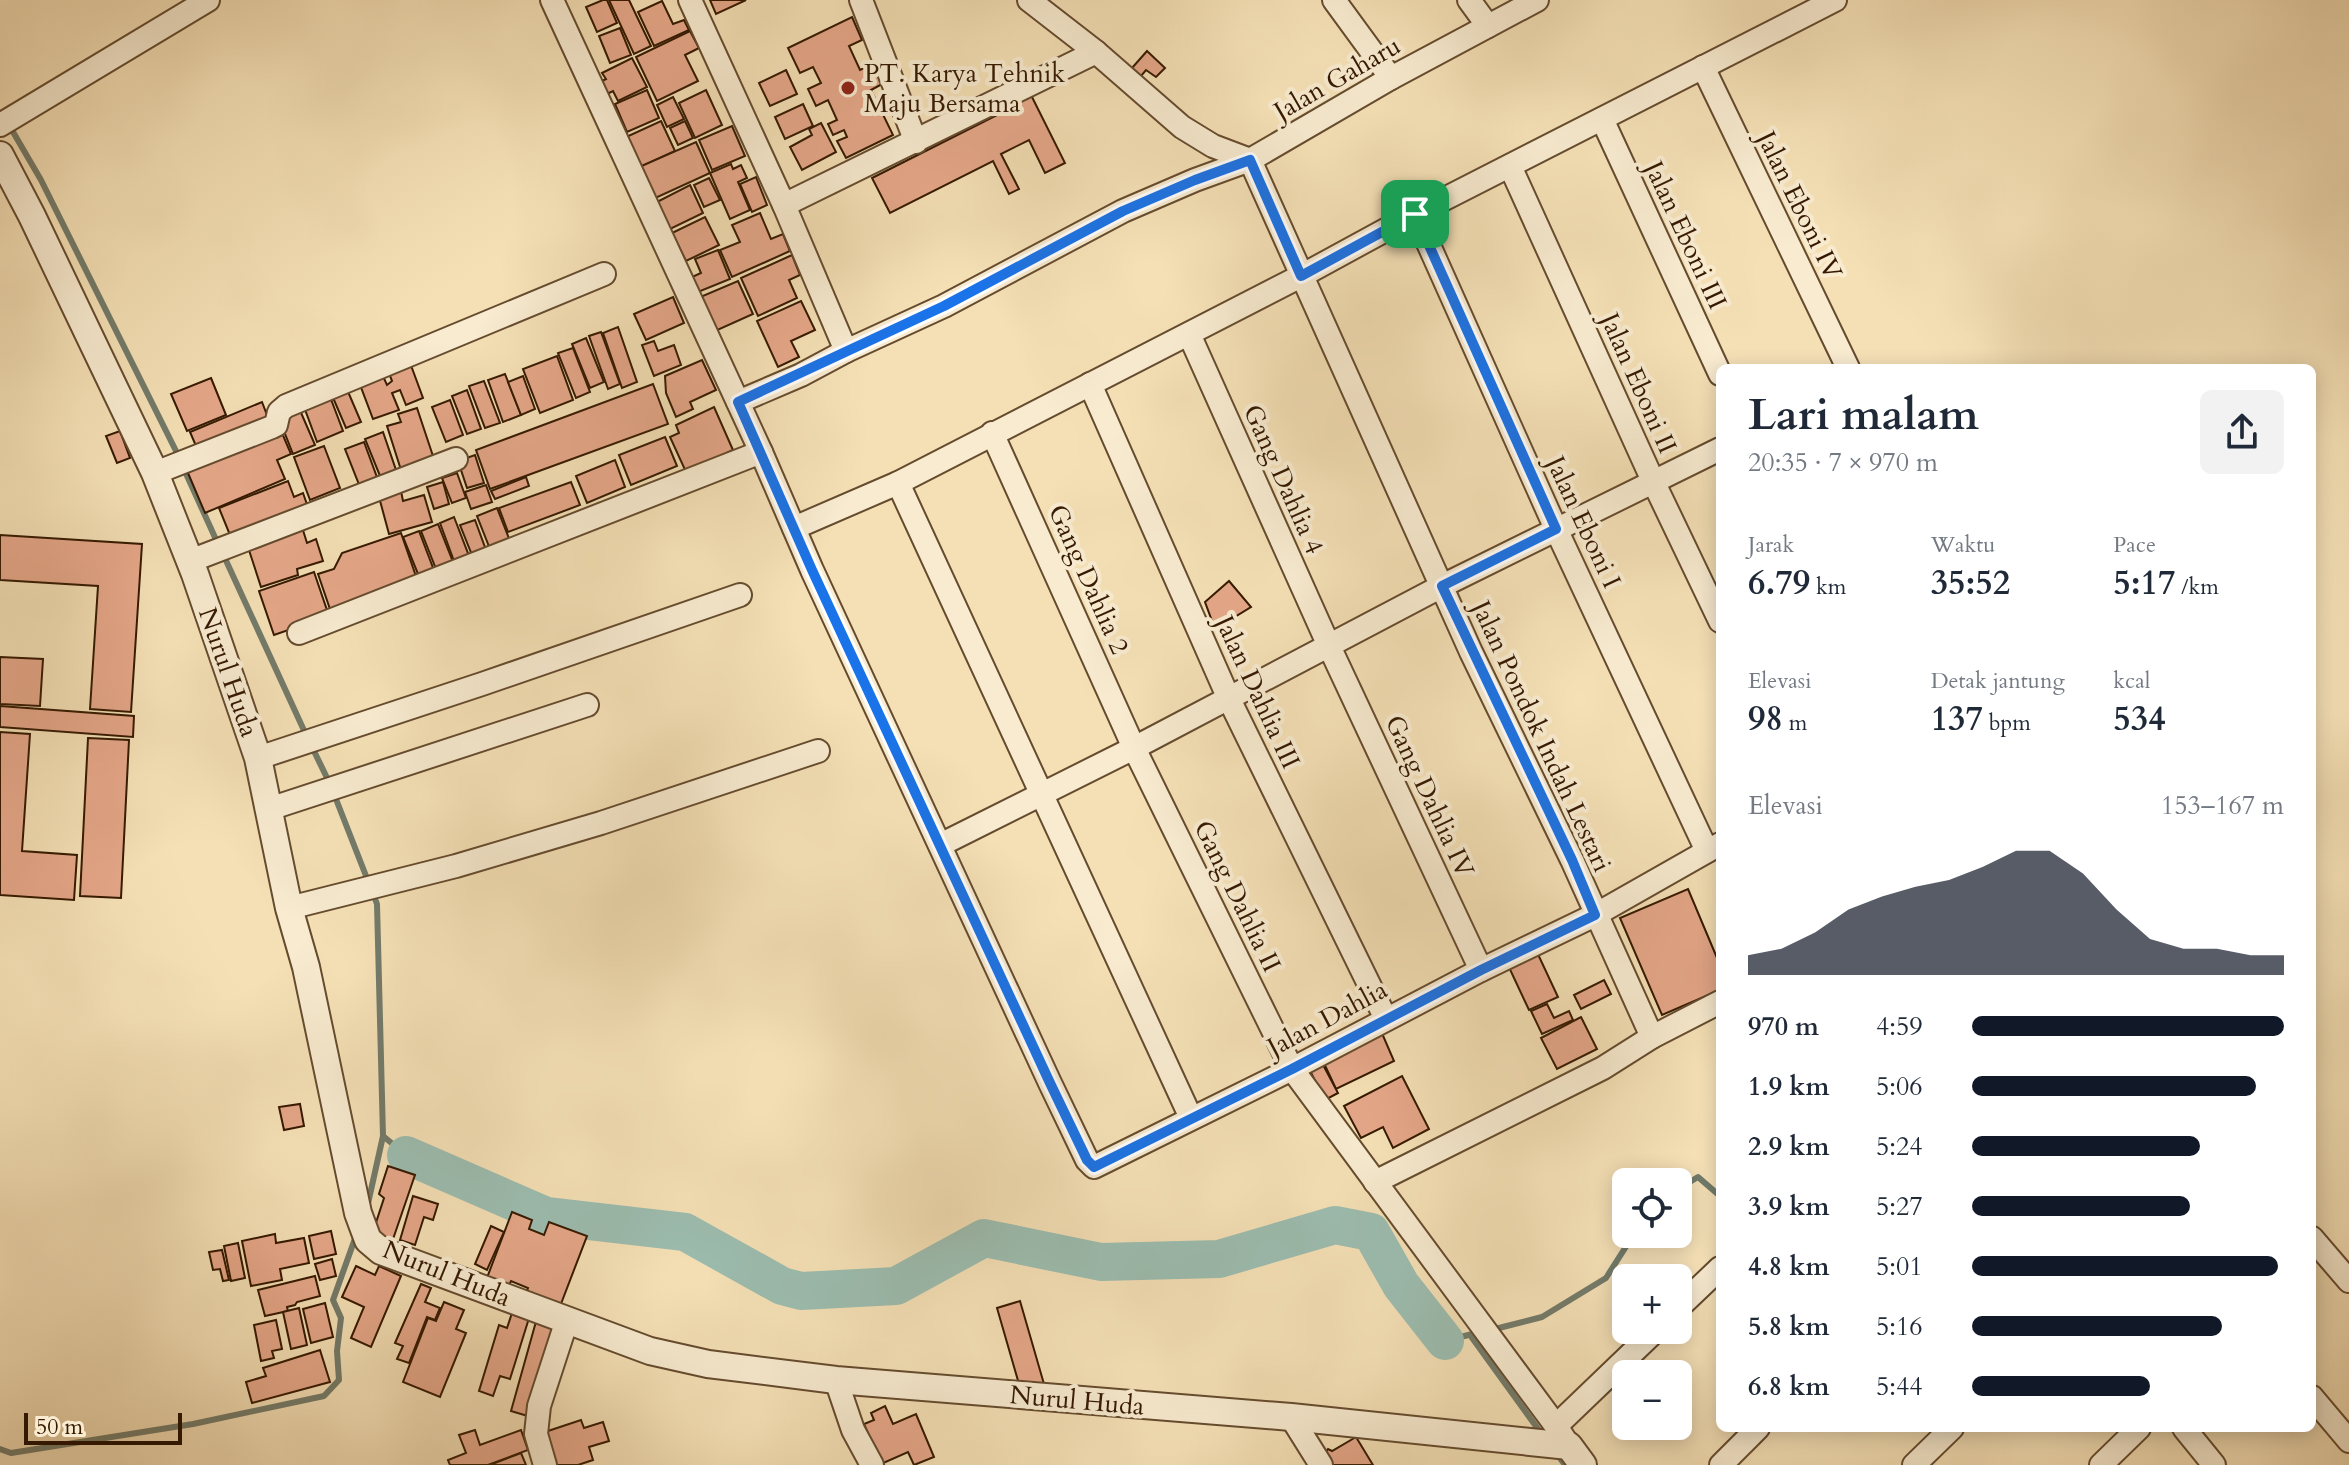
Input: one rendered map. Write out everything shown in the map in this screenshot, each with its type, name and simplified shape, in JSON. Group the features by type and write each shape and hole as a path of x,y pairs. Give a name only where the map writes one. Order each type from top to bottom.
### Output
{"street":[{"path":"9,119 208,0"},
{"path":"552,0 940,845 1229,699 1442,586 1716,451"},
{"path":"690,0 784,205 846,351"},
{"path":"861,0 916,142"},
{"path":"1029,0 1096,52 1182,127 1213,146 1250,160"},
{"path":"1334,0 1391,78"},
{"path":"1469,0 1488,26"},
{"name":"Jalan Gaharu","path":"738,402 944,306 1123,211 1250,160 1391,78 1537,0"},
{"path":"794,528 898,483 1835,0"},
{"path":"784,205 1096,52"},
{"name":"Jalan Eboni IV","path":"1703,67 1846,364"},
{"name":"Jalan Eboni III","path":"1602,119 1716,365"},
{"name":"Nurul Huda","path":"0,155 161,471 195,559 258,758 289,908 306,967 362,1223 368,1240 381,1251 676,1358 836,1380 1291,1417 1569,1446"},
{"name":"Jalan Pondok Indah Lestari","path":"1250,160 1442,586 1652,1037"},
{"name":"Jalan Eboni II","path":"1510,166 1716,613"},
{"name":"Jalan Eboni I","path":"1415,214 1556,529 1713,847"},
{"path":"161,471 276,425 279,412 286,406 604,274"},
{"name":"Gang Dahlia 4","path":"1189,334 1329,646"},
{"name":"Jalan Dahlia III","path":"1090,384 1229,699 1386,1019"},
{"name":"Gang Dahlia 2","path":"992,433 1134,748"},
{"path":"299,633 761,452"},
{"path":"195,559 456,459"},
{"path":"898,483 1126,983 1158,1043 1191,1118"},
{"path":"258,758 740,595"},
{"name":"Gang Dahlia IV","path":"1329,646 1481,970"},
{"path":"269,809 587,705"},
{"name":"Gang Dahlia II","path":"1134,748 1292,1069 1569,1446"},
{"path":"289,908 456,866 601,823 818,751"},
{"name":"Jalan Dahlia","path":"940,845 1087,1160 1094,1167 1595,915 1713,847"},
{"path":"1375,1182 1603,1068 1652,1037 1716,1004"},
{"path":"2316,1243 2349,1281"},
{"path":"1692,1295 1716,1272"},
{"path":"545,1465 536,1434 539,1406 567,1320"},
{"path":"1569,1446 1646,1344"},
{"path":"836,1380 853,1430 872,1465"},
{"path":"2316,1402 2349,1441"},
{"path":"1291,1417 1321,1465"},
{"path":"1721,1465 1754,1432"},
{"path":"1914,1465 1948,1432"},
{"path":"2101,1465 2135,1432"},
{"path":"2187,1432 2214,1465"}],"building":[{"path":"607,0 617,23 597,32 586,7"},
{"path":"609,0 629,0 651,46 634,54"},
{"path":"710,0 746,0 716,14"},
{"path":"662,1 673,24 684,20 689,30 654,46 638,12"},
{"path":"852,17 862,40 849,46 860,70 875,63 884,83 871,90 893,135 846,158 837,141 847,137 844,130 833,135 828,124 837,120 828,100 816,106 808,89 821,83 813,67 800,73 788,48"},
{"path":"620,28 631,55 610,63 599,36"},
{"path":"690,31 699,48 685,55 698,81 657,101 636,57"},
{"path":"1147,51 1165,68 1156,77 1146,70 1141,76 1132,68"},
{"path":"632,58 647,87 618,101 613,91 603,96 598,83 606,79 602,73"},
{"path":"786,70 797,94 770,106 759,83"},
{"path":"647,90 659,118 627,132 615,104"},
{"path":"706,90 722,125 695,138 679,103"},
{"path":"1029,91 1065,163 1045,173 1029,140 1001,154 1019,189 1009,194 993,161 890,213 872,178 1005,111 1002,105"},
{"path":"673,97 684,119 667,127 657,105"},
{"path":"803,104 813,126 785,139 775,117"},
{"path":"661,121 675,151 638,168 624,138"},
{"path":"685,121 693,138 678,145 670,128"},
{"path":"821,123 836,152 802,170 790,147 812,135 809,129"},
{"path":"732,126 745,156 712,170 699,140"},
{"path":"696,142 710,173 651,200 637,168"},
{"path":"731,164 733,169 741,165 747,178 738,182 750,210 730,219 710,173"},
{"path":"756,177 767,205 752,212 740,184"},
{"path":"709,178 720,200 704,207 694,185"},
{"path":"690,185 703,213 668,230 655,203"},
{"path":"760,213 771,239 783,234 790,251 732,277 720,250 740,242 732,225"},
{"path":"705,217 719,245 686,261 672,233"},
{"path":"718,250 730,279 698,292 692,277 701,273 695,259"},
{"path":"792,255 800,275 789,280 797,298 758,316 741,278"},
{"path":"738,281 753,314 713,332 698,298"},
{"path":"673,297 684,323 646,340 634,314"},
{"path":"801,301 815,330 791,341 799,357 778,367 757,321"},
{"path":"618,327 637,382 622,388 603,333"},
{"path":"601,332 620,384 608,389 589,336"},
{"path":"586,338 604,382 590,388 572,344"},
{"path":"654,341 658,351 674,345 681,365 654,376 642,345"},
{"path":"573,348 590,392 576,398 558,353"},
{"path":"557,356 573,400 540,413 523,369"},
{"path":"409,360 423,398 406,405 400,390 392,393 399,410 373,419 359,382 382,374 387,385 392,381 387,368"},
{"path":"702,360 716,390 690,402 693,409 676,417 666,393 665,376"},
{"path":"505,374 521,415 503,422 488,380"},
{"path":"523,376 535,409 521,415 508,382"},
{"path":"211,378 226,415 187,431 171,394"},
{"path":"484,381 500,423 485,428 469,386"},
{"path":"653,384 668,424 490,489 476,450"},
{"path":"346,387 361,422 346,428 331,393"},
{"path":"467,390 481,429 467,434 452,396"},
{"path":"329,394 343,431 317,442 303,404"},
{"path":"450,400 463,435 446,442 432,407"},
{"path":"262,402 270,423 199,453 190,432"},
{"path":"714,407 733,450 686,472 670,437 679,433 676,425"},
{"path":"299,408 315,445 293,454 278,416"},
{"path":"417,408 434,459 401,470 387,426 401,422 398,414"},
{"path":"279,426 291,454 277,460 285,479 205,513 185,466"},
{"path":"120,431 130,458 117,463 106,436"},
{"path":"383,432 396,470 380,476 365,439"},
{"path":"665,437 677,466 631,485 619,455"},
{"path":"364,442 378,480 360,487 345,449"},
{"path":"324,446 340,488 310,500 294,457"},
{"path":"475,455 484,483 467,488 458,461"},
{"path":"615,460 625,487 587,503 576,476"},
{"path":"457,473 466,498 452,503 442,478"},
{"path":"526,477 529,486 495,499 491,491"},
{"path":"288,481 294,497 303,493 309,510 232,540 219,508"},
{"path":"443,482 449,504 434,509 427,487"},
{"path":"571,482 580,505 508,532 499,508"},
{"path":"486,485 492,502 471,509 465,492"},
{"path":"401,491 403,501 424,495 432,522 389,534 379,497"},
{"path":"497,508 510,541 490,549 477,516"},
{"path":"454,517 469,556 454,561 440,523"},
{"path":"475,520 486,550 472,555 460,525"},
{"path":"438,524 455,567 438,574 421,531"},
{"path":"302,527 307,543 316,539 323,561 297,569 298,575 261,587 247,544"},
{"path":"419,531 435,573 420,579 403,537"},
{"path":"401,533 419,585 332,615 318,574 334,569 342,553"},
{"path":"0,535 142,544 131,712 90,709 98,586 0,580"},
{"path":"314,572 329,616 274,635 259,591"},
{"path":"1229,581 1251,607 1215,629 1205,602"},
{"path":"0,657 43,659 40,706 0,704"},
{"path":"0,706 134,716 133,737 0,727"},
{"path":"0,732 30,734 22,851 77,855 74,900 0,895"},
{"path":"88,738 129,740 121,898 80,896"},
{"path":"1688,889 1716,956 1716,992 1662,1015 1620,918"},
{"path":"1536,950 1558,997 1529,1010 1507,963"},
{"path":"1604,980 1611,994 1581,1009 1574,995"},
{"path":"1547,1004 1554,1018 1569,1011 1573,1020 1542,1034 1531,1011"},
{"path":"1581,1017 1597,1049 1557,1069 1541,1038"},
{"path":"1381,1031 1394,1061 1336,1089 1322,1059"},
{"path":"1321,1061 1338,1093 1325,1100 1308,1067"},
{"path":"1402,1076 1429,1129 1393,1148 1383,1127 1361,1138 1344,1106"},
{"path":"300,1104 304,1126 284,1130 279,1107"},
{"path":"388,1166 415,1175 391,1245 371,1238 384,1198 379,1194"},
{"path":"413,1196 438,1204 433,1220 424,1217 415,1245 400,1240"},
{"path":"512,1212 532,1220 529,1229 544,1235 549,1222 587,1236 559,1309 525,1296 528,1288 511,1281 506,1292 485,1283"},
{"path":"491,1226 504,1232 487,1270 475,1264"},
{"path":"331,1231 336,1254 314,1259 309,1236"},
{"path":"275,1234 276,1243 304,1238 309,1263 280,1269 282,1280 251,1286 242,1241"},
{"path":"238,1243 245,1278 231,1281 224,1246"},
{"path":"222,1250 229,1280 223,1281 220,1269 213,1270 209,1252"},
{"path":"332,1259 336,1276 320,1280 315,1264"},
{"path":"356,1266 375,1275 379,1266 401,1276 371,1347 351,1338 364,1307 342,1297"},
{"path":"315,1276 320,1296 297,1302 287,1307 288,1311 265,1316 258,1290"},
{"path":"421,1284 431,1288 425,1302 440,1308 435,1320 427,1317 409,1363 397,1359 403,1346 395,1343"},
{"path":"1020,1301 1044,1384 1021,1391 997,1308"},
{"path":"444,1302 464,1310 456,1329 466,1333 440,1397 403,1382 428,1318 436,1321"},
{"path":"325,1303 333,1337 311,1343 303,1309"},
{"path":"299,1308 307,1345 291,1349 283,1312"},
{"path":"513,1310 530,1315 510,1379 500,1376 493,1396 479,1391 499,1325 507,1328"},
{"path":"537,1318 557,1323 531,1417 511,1411"},
{"path":"276,1320 282,1349 272,1351 274,1358 261,1361 254,1325"},
{"path":"320,1350 330,1382 252,1403 246,1382 266,1376 263,1368"},
{"path":"885,1406 893,1424 916,1414 934,1457 914,1465 908,1452 881,1464 864,1424 874,1420 871,1413"},
{"path":"581,1420 584,1428 603,1422 609,1441 589,1447 593,1460 578,1465 556,1465 545,1432"},
{"path":"475,1430 480,1445 521,1430 528,1450 488,1465 450,1465 448,1460 466,1453 459,1435"},
{"path":"1356,1437 1373,1465 1329,1465 1323,1456 1328,1449 1332,1451"},
{"path":"521,1453 526,1465 490,1465"}],"waterway":[{"path":"9,125 41,180 179,457"},
{"path":"183,467 218,544"},
{"path":"223,554 307,737"},
{"path":"312,747 330,784"},
{"path":"334,794 377,904 383,1136 406,1155"},
{"path":"367,1208 383,1136"},
{"path":"406,1155 546,1216 685,1232 782,1286 801,1291 896,1286 984,1238 1101,1262 1219,1259 1335,1225 1371,1232 1401,1285 1445,1341"},
{"path":"1692,1181 1698,1177 1716,1193"},
{"path":"0,1449 11,1453 193,1424 324,1396 339,1380 337,1351 341,1318 333,1300 357,1233"},
{"path":"1491,1330 1542,1317 1606,1278 1625,1248"},
{"path":"1445,1341 1480,1332"},
{"path":"1470,1335 1543,1436"},
{"path":"1557,1454 1565,1465"}],"place":[{"name":"PT. Karya Tehnik Maju Bersama","path":"848,88"}],"route":[{"path":"1250,160 1301,276 1415,214 1556,529 1442,586 1595,915 1094,1167 1087,1160 1050,1083 812,570 738,402 944,306 1123,211 1250,160"}]}
